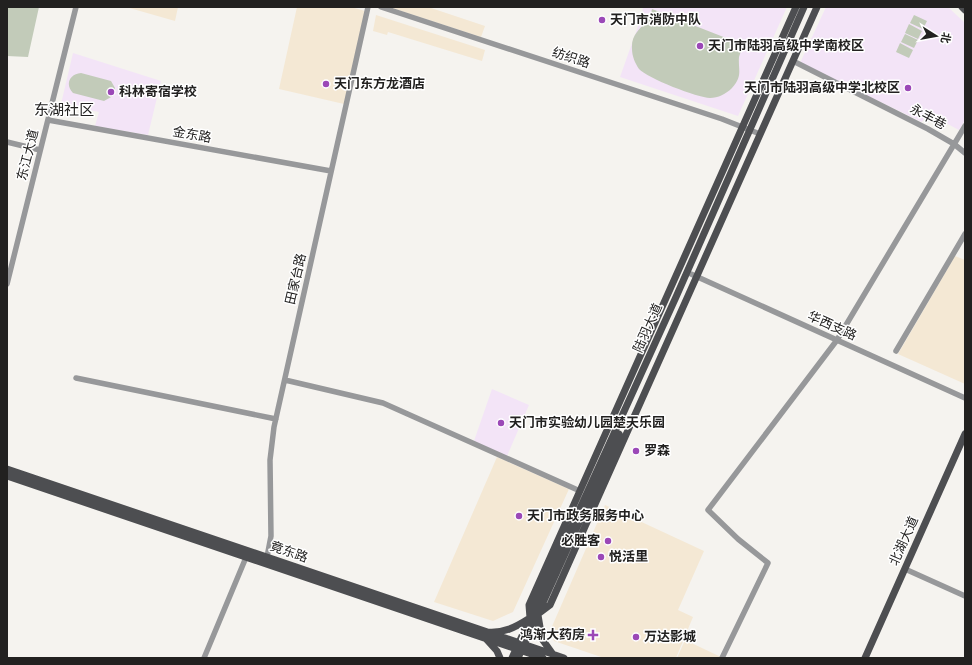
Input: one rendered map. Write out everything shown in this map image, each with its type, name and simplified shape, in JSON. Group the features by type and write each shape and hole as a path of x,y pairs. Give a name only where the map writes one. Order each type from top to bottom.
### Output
{"main road":[{"path":"554,655 547,649 542,639 538,614 550,606 694,275 751,131 796,7"},
{"name":"陆羽大道","path":"751,131 804,7"},
{"name":"陆羽大道","path":"518,658 520,647 530,618 808,7"},
{"path":"500,658 485,635 516,627 530,618 529,605 580,491 751,131 793,61 817,7"},
{"name":"北湖大道","path":"870,658 965,434"},
{"name":"北湖大道","path":"865,658 965,446"},
{"name":"竟东路","path":"7,469 247,554 520,647 564,658"},
{"name":"竟东路","path":"7,476 247,554 268,557 485,635"},
{"name":"陆羽大道","path":"512,658 520,647 538,614"},
{"name":"竟东路","path":"520,647 543,658"}],"street":[{"name":"东江大道","path":"7,284 76,7"},
{"name":"田家台路","path":"268,557 271,536 271,448 276,419 368,7"},
{"name":"纺织路","path":"380,7 751,131"},
{"name":"永丰巷","path":"793,61 928,129 954,144 965,153"},
{"name":"金东路","path":"48,120 331,171"},
{"path":"722,658 768,563 738,539 708,510 837,340 965,126"},
{"path":"7,142 40,150"},
{"path":"896,351 965,234"},
{"name":"华西支路","path":"694,275 965,398"},
{"path":"76,378 276,419"},
{"path":"285,380 383,403 580,491"},
{"path":"204,658 247,554"},
{"path":"907,570 965,596"}],"shaded area":[{"path":"126,7 178,7 175,21"},
{"path":"297,7 351,7 365,11 344,104 279,89"},
{"path":"389,7 428,7 485,26 481,37"},
{"name":"天门市陆羽高级中学南校区","path":"643,7 787,7 738,116 620,77 642,15"},
{"name":"天门市陆羽高级中学北校区","path":"826,7 948,7 965,23 965,120 959,130 927,113 922,122 800,63"},
{"path":"376,15 485,50 482,61 388,32 387,35 373,31"},
{"name":"科林寄宿学校","path":"73,53 161,81 148,135 95,126 99,112 61,104"},
{"path":"955,256 965,260 965,384 898,354"},
{"name":"天门市实验幼儿园楚天乐园","path":"492,389 529,405 507,456 474,441"},
{"path":"497,457 569,489 513,612 493,621 434,602"},
{"path":"605,505 704,551 678,610 693,617 676,658 604,658 554,641 550,631"},
{"path":"685,640 721,657 677,658"}],"green space":[{"path":"7,7 39,7 28,57 7,56"},
{"path":"652,9 744,45 739,57 738,80 732,88 725,94 713,98 704,97 662,82 639,69 635,62 632,44 634,36 649,18"},
{"path":"914,15 927,21 923,29 910,23"},
{"path":"909,24 922,31 918,39 905,33"},
{"path":"905,34 918,40 914,48 901,42"},
{"path":"900,43 913,50 909,58 896,52"},
{"path":"81,73 111,81 115,88 113,96 104,101 73,93 69,87 70,80 74,75"}],"place":[{"name":"天门市消防中队","path":"602,20"},
{"name":"天门市陆羽高级中学南校区","path":"700,46"},
{"name":"天门东方龙酒店","path":"326,84"},
{"name":"天门市陆羽高级中学北校区","path":"908,88"},
{"name":"科林寄宿学校","path":"111,92"},
{"name":"天门市实验幼儿园楚天乐园","path":"501,423"},
{"name":"罗森","path":"636,451"},
{"name":"天门市政务服务中心","path":"519,516"},
{"name":"必胜客","path":"608,541"},
{"name":"悦活里","path":"601,557"},
{"name":"鸿渐大药房","path":"593,635"},
{"name":"万达影城","path":"636,637"}],"district":[{"name":"东湖社区","path":"64,110"}]}
